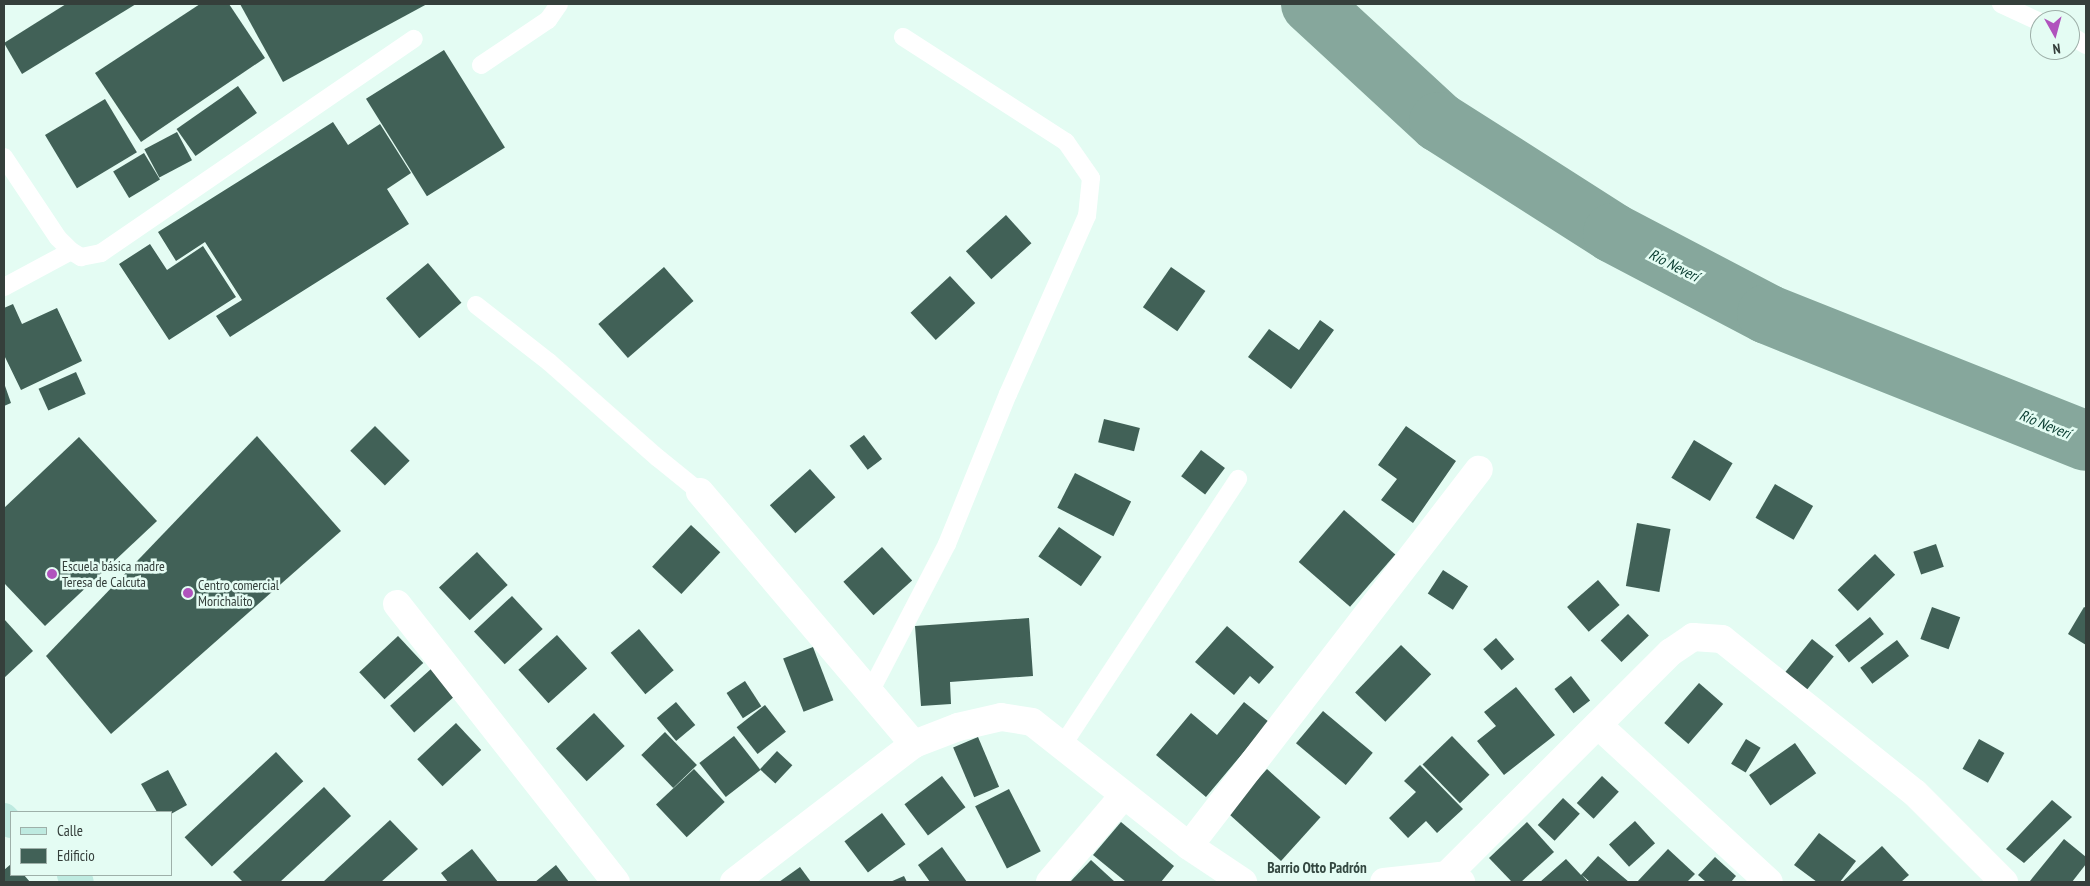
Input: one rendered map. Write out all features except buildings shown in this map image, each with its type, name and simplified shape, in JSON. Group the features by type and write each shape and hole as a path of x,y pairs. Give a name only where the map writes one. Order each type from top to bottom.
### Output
{"street":[{"path":"1188,846 1479,470"},
{"path":"700,492 914,744"},
{"path":"397,604 616,882"},
{"path":"1384,882 1454,879 1598,725 1671,652 1693,637 1722,638 1915,793 2004,882"},
{"path":"734,882 914,744 958,727 1001,717 1032,722 1188,846 1243,882"},
{"path":"1598,725 1769,882"},
{"path":"1050,882 1124,795"}],"lane":[{"path":"481,65 548,20 559,4"},
{"path":"2001,4 2030,17"},
{"path":"870,692 947,544 1008,394 1087,216 1091,178 1066,142 903,37"},
{"path":"4,157 58,238 71,251 80,257 102,254 414,39"},
{"path":"4,286 71,251"},
{"path":"476,305 549,362 658,458 700,492"},
{"path":"1062,746 1238,479"}],"waterway":[{"name":"Río Neverí","path":"1311,4 1439,122 1613,233 1767,314 2086,441"}],"place":[{"name":"Escuela básica madre Teresa de Calcuta","path":"52,574"},
{"name":"Centro comercial Morichalito","path":"188,593"}],"district":[{"name":"Barrio Otto Padrón","path":"1317,868"}]}
